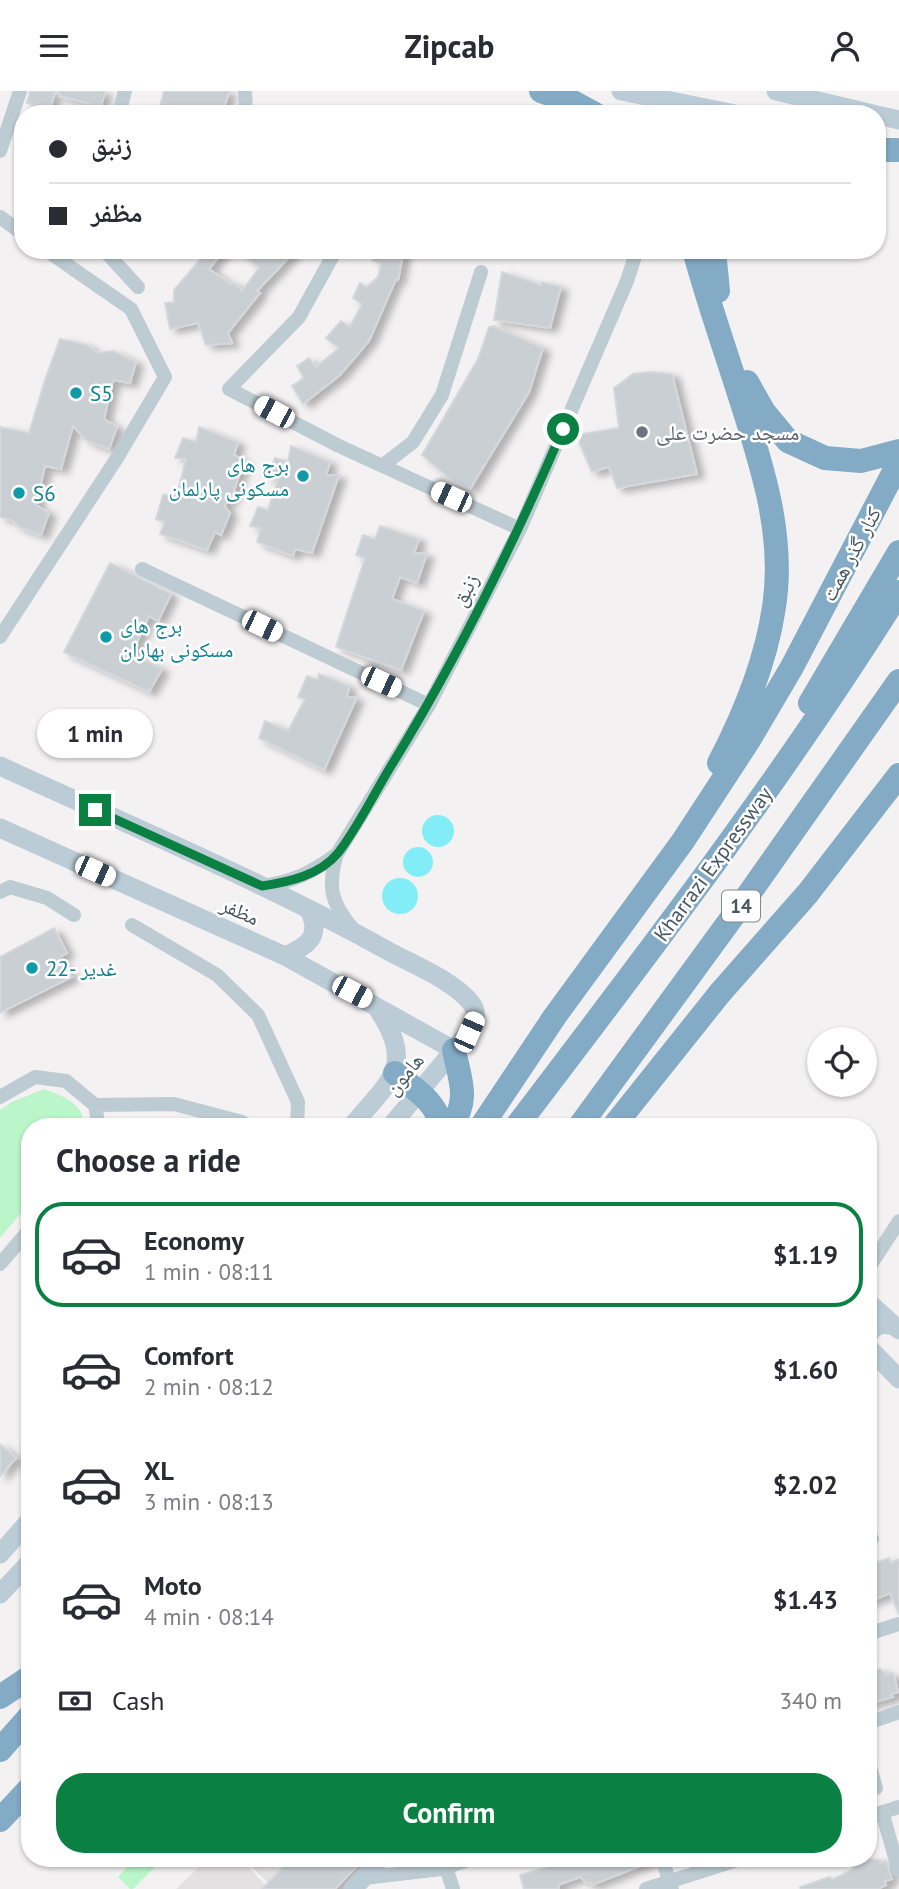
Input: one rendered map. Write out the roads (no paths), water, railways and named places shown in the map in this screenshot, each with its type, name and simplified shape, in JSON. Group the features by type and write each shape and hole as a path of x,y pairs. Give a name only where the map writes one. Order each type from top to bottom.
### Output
{"highway":[{"path":"541,91 578,105"},
{"path":"487,1118 555,1016 642,897 701,796 751,694 774,607 776,555 764,470 697,259"},
{"path":"715,259 717,288 743,376 764,412 788,441 825,458 861,461 899,451"},
{"name":"کنار گذر همت","path":"642,897 750,740 792,667 899,462"},
{"path":"765,794 816,691 899,552"},
{"name":"Kharrazi Expressway","path":"523,1118 765,794 855,663 899,592"},
{"name":"14","path":"586,1118 740,908 899,681"},
{"path":"620,1118 720,993 808,893 899,775"},
{"path":"453,1050 463,1086 463,1102 455,1118"},
{"path":"395,1073 433,1104 440,1118"},
{"path":"0,1697 21,1683"},
{"path":"0,1750 21,1726"},
{"path":"0,1821 21,1799"}],"street":[{"path":"621,91 694,105"},
{"path":"776,91 818,105"},
{"path":"0,151 14,124"},
{"path":"0,637 117,458 165,377 131,309 59,259"},
{"path":"112,259 138,287"},
{"path":"331,259 299,317 229,389 382,466 520,529"},
{"name":"زنبق","path":"357,933 340,913 332,894 331,875 337,854 429,705 520,529 634,259"},
{"path":"382,466 413,442 442,394 481,272"},
{"path":"142,569 429,705"},
{"name":"مظفر","path":"0,767 262,886 357,933 446,983"},
{"name":"مظفر","path":"0,828 285,956 453,1050"},
{"path":"262,886 289,882 312,873 337,854"},
{"path":"0,892 10,887 47,898 74,915"},
{"path":"285,956 310,942 314,921 309,910"},
{"path":"132,925 217,975 258,1015 298,1102 297,1118"},
{"name":"هامون","path":"397,1118 469,1032 476,1017 474,1005 446,983"},
{"name":"هامون","path":"358,1118 395,1073 395,1047 388,1025 374,1004"},
{"path":"0,1097 35,1077 66,1081 95,1105 97,1118"},
{"path":"95,1105 173,1104 227,1118"},
{"path":"877,1255 899,1221"},
{"path":"0,1264 21,1240"},
{"path":"877,1310 898,1328"},
{"path":"877,1326 884,1323 898,1328"},
{"path":"877,1356 899,1379"},
{"path":"6,1547 21,1530"},
{"path":"0,1594 21,1570"},
{"path":"877,1631 899,1624"},
{"path":"877,1720 899,1712"},
{"path":"877,1814 899,1807"},
{"path":"877,1820 899,1871"},
{"path":"358,1883 373,1867"},
{"path":"358,1883 446,1867 453,1889"},
{"path":"665,1867 671,1885"},
{"path":"646,1889 671,1885 719,1867"}],"water":[{"path":"438,815 449,820 454,831 449,842 438,847 427,842 422,831 427,820"},
{"path":"418,847 429,851 433,862 429,873 418,877 407,873 403,862 407,851"},
{"path":"400,878 412,884 418,896 412,908 400,914 388,908 382,896 388,884"}],"place":[{"name":"S5","path":"76,393"},
{"name":"مسجد حضرت علی","path":"642,432"},
{"name":"برج های مسکونی پارلمان","path":"303,476"},
{"name":"S6","path":"19,493"},
{"name":"برج های مسکونی بهاران","path":"106,637"},
{"name":"22- غدیر","path":"32,968"}]}
